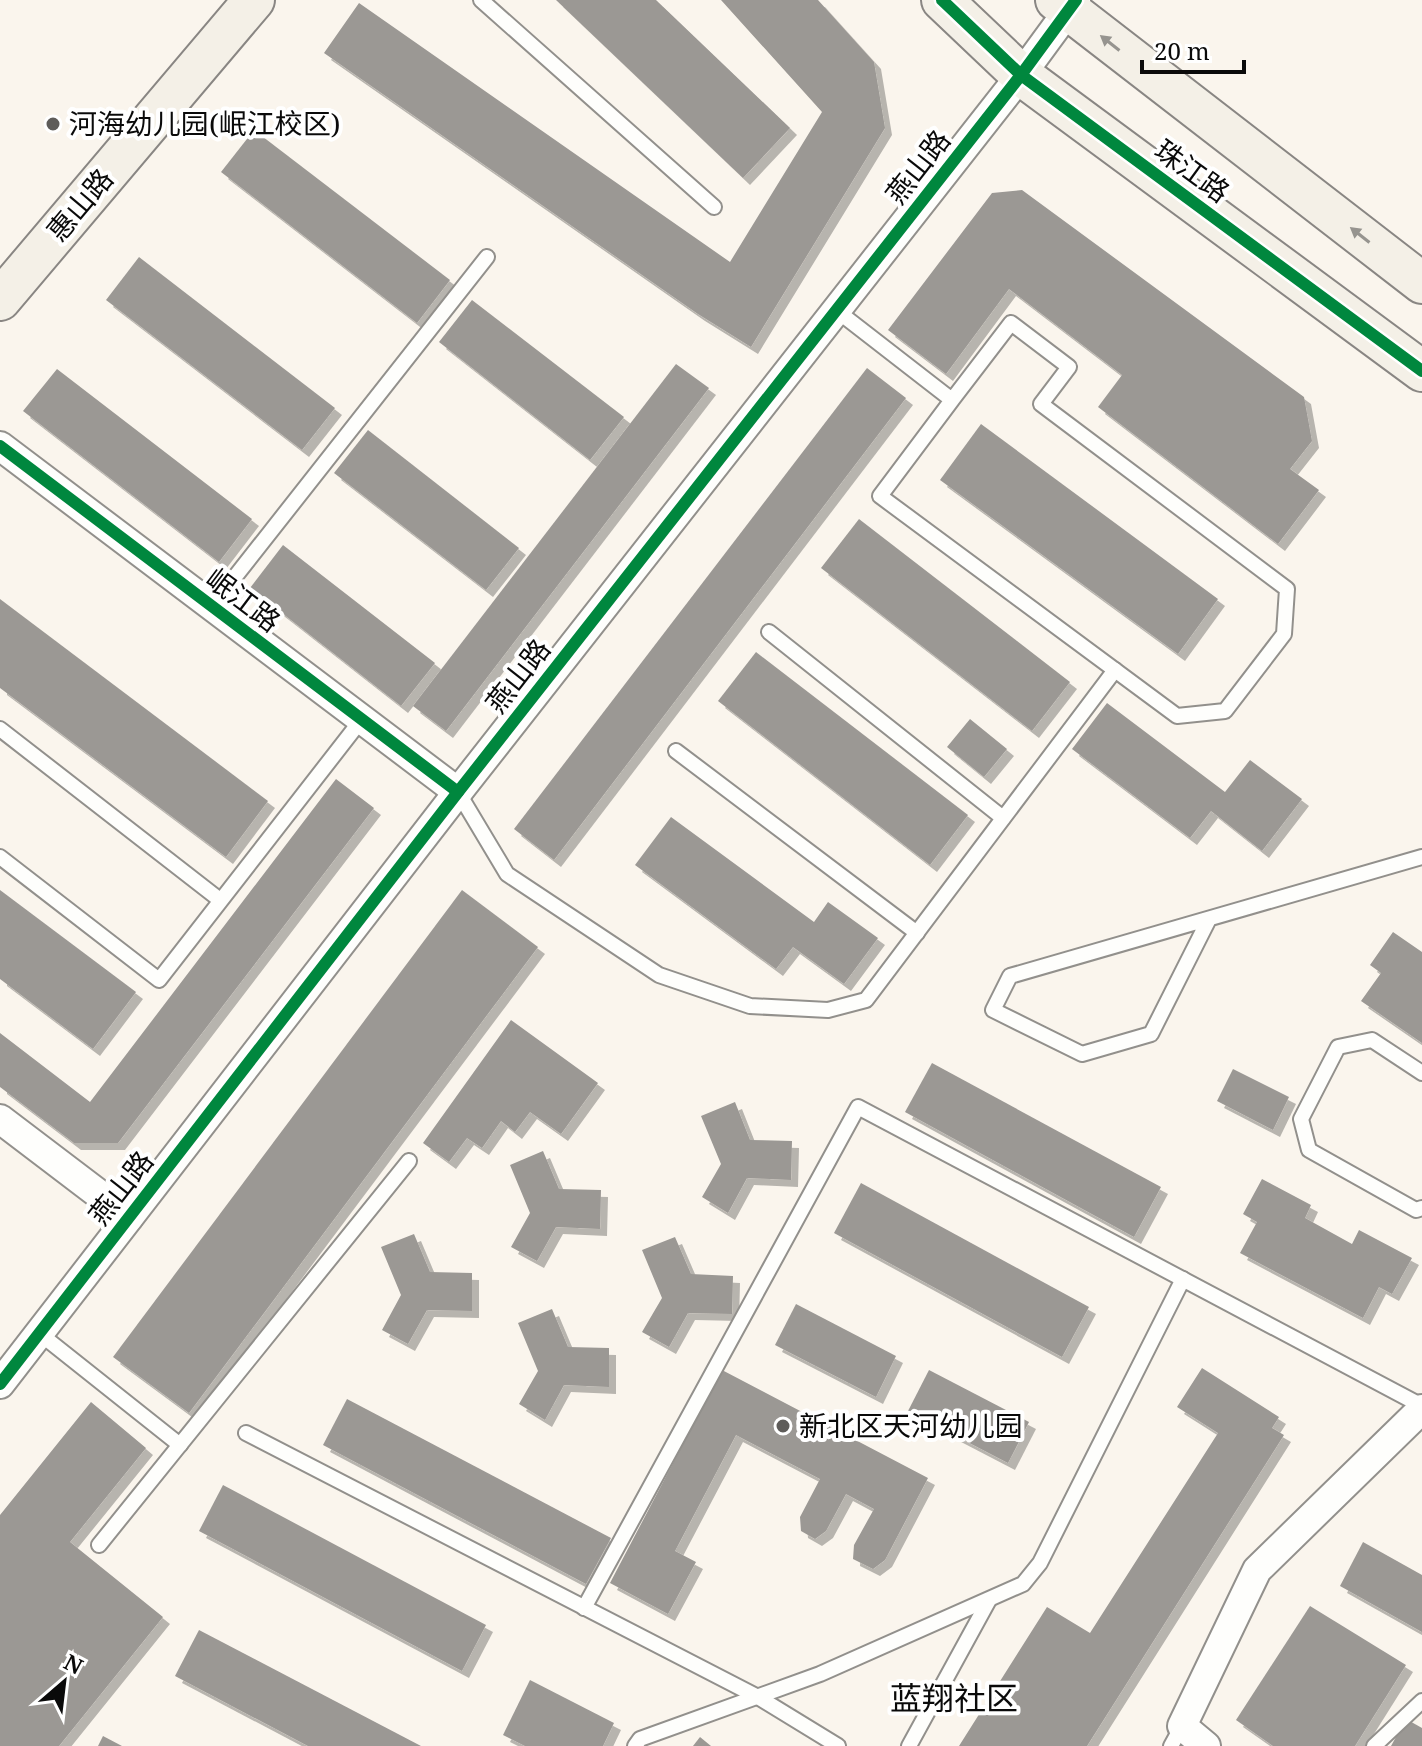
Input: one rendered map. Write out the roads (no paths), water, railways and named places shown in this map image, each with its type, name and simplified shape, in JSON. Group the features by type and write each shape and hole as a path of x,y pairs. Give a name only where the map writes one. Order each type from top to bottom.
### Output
{"street":[{"name":"惠山路","path":"0,300 254,0"},
{"name":"珠江路","path":"942,0 1021,75 1422,371"},
{"name":"珠江路","path":"1067,3 1422,283"},
{"name":"燕山路","path":"0,1384 458,792 1021,75 1067,3"},
{"name":"岷江路","path":"0,446 458,792"},
{"path":"0,1119 129,1217"},
{"path":"1206,1746 1176,1736 1257,1570 1422,1407"}],"lane":[{"path":"481,0 714,207"},
{"path":"212,606 487,257"},
{"path":"836,310 952,400"},
{"path":"1011,323 1069,367 1041,404 1287,589 1284,634 1225,711 1177,716 880,496 952,400 1011,323"},
{"path":"769,632 1003,818"},
{"path":"458,792 507,874 659,975 750,1006 828,1010 866,1000 1115,670"},
{"path":"0,857 159,980 362,719"},
{"path":"0,729 220,900"},
{"path":"676,751 917,933"},
{"path":"1209,919 1151,1034 1082,1054 993,1010 1010,976 1422,857"},
{"path":"1422,1073 1372,1040 1338,1047 1301,1119 1309,1150 1416,1210 1422,1208"},
{"path":"584,1608 858,1107 1422,1407"},
{"path":"99,1545 409,1161"},
{"path":"635,1746 640,1739 820,1674 1023,1584 1040,1563 1183,1279"},
{"path":"39,1333 180,1445"},
{"path":"246,1433 758,1697 838,1746"},
{"path":"909,1746 989,1599"},
{"path":"1374,1746 1422,1701"}],"place":[{"name":"河海幼儿园(岷江校区)","path":"53,124"},
{"name":"新北区天河幼儿园","path":"783,1426"}],"district":[{"name":"蓝翔社区","path":"954,1699"}]}
